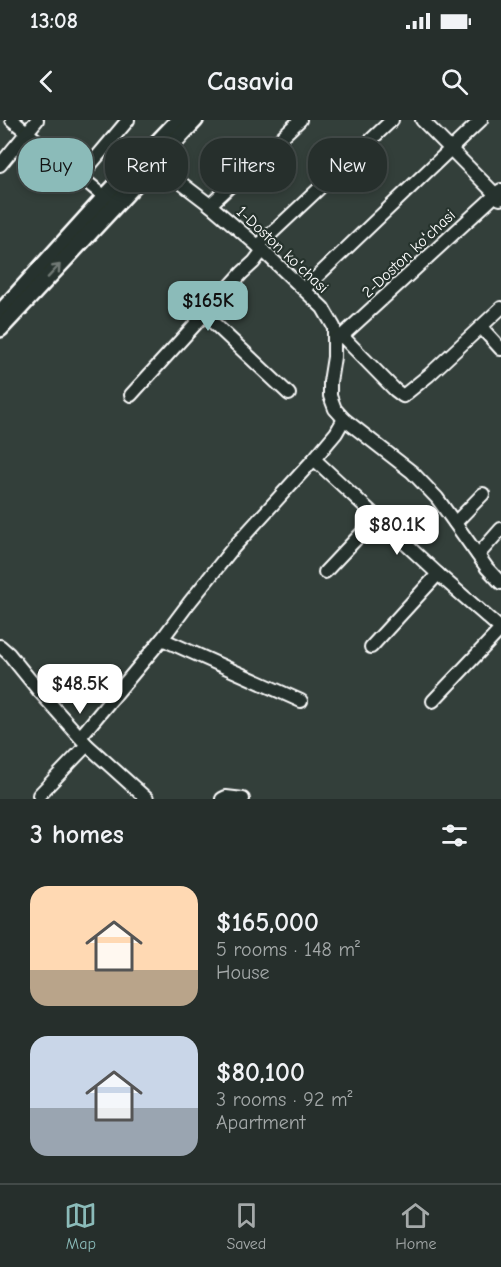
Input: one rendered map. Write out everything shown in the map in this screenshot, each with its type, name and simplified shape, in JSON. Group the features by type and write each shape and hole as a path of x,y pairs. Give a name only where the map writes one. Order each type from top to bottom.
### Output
{"main road":[{"path":"0,313 105,197 179,120"},
{"path":"178,138 195,120"},
{"path":"0,329 128,192"}],"street":[{"path":"12,120 33,138"},
{"path":"0,165 37,120"},
{"path":"93,162 128,120"},
{"path":"210,205 300,120"},
{"path":"131,395 254,262 260,248 392,120"},
{"name":"2-Doston koʻchasi","path":"338,337 499,195 422,120"},
{"path":"304,289 481,120"},
{"path":"93,187 105,197"},
{"name":"1-Doston koʻchasi","path":"188,188 260,248 323,308 338,337 330,396 335,409 344,419"},
{"path":"338,337 403,396 501,308"},
{"path":"204,314 289,394"},
{"path":"481,327 501,349"},
{"path":"39,795 84,741 233,548 314,459 336,433 344,419 412,472 438,498 478,555 501,583"},
{"path":"314,459 501,629 433,701"},
{"path":"455,523 483,494"},
{"path":"325,572 378,517"},
{"path":"478,555 501,529"},
{"path":"371,647 438,574"},
{"path":"162,639 301,701"},
{"path":"0,646 84,741 147,799"},
{"path":"222,799 226,796 243,799"}]}
